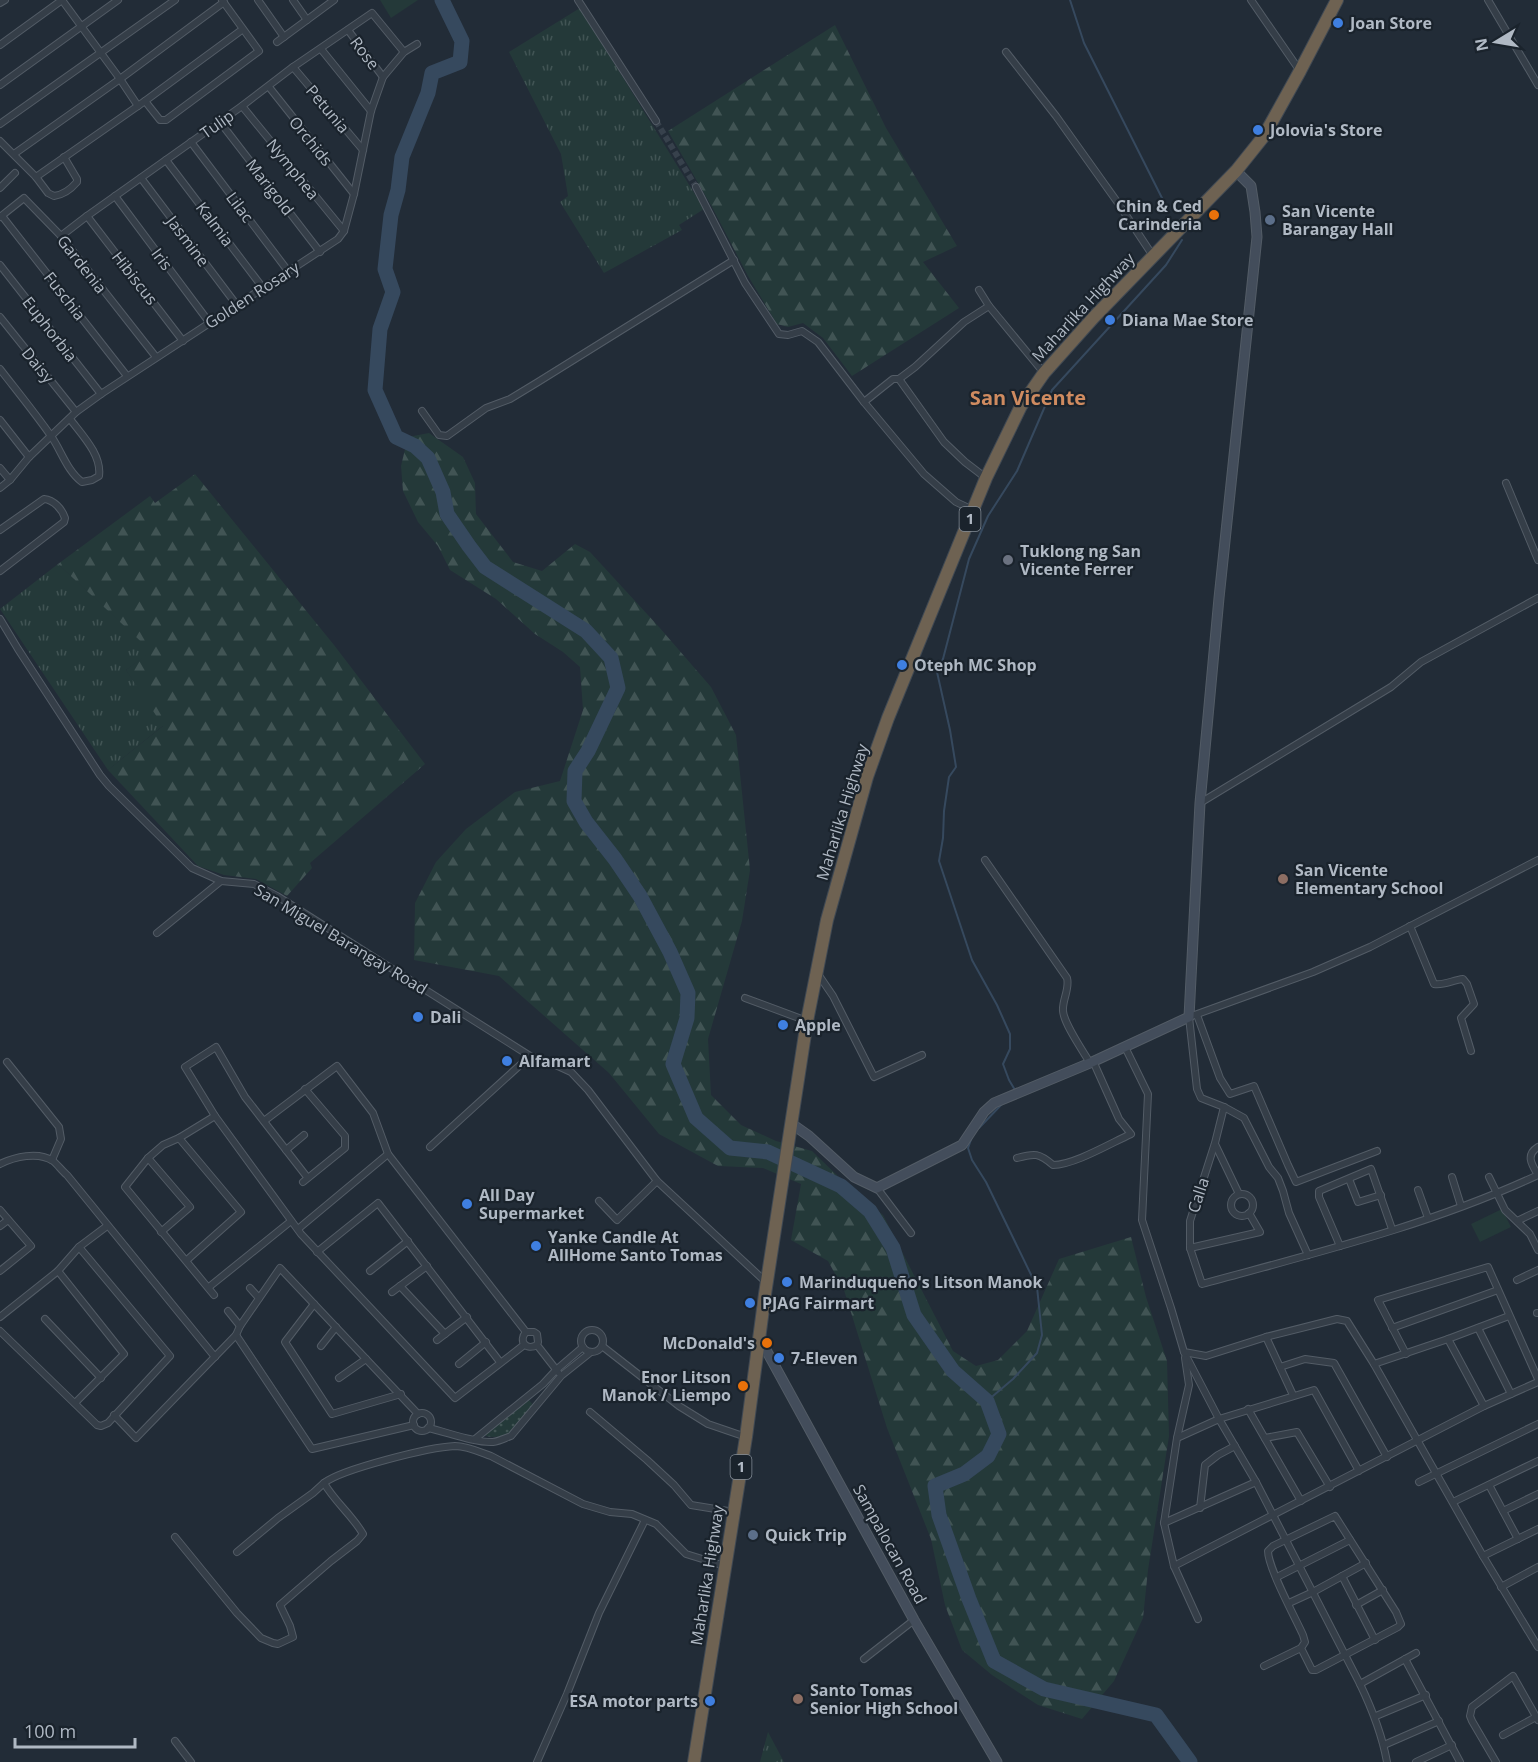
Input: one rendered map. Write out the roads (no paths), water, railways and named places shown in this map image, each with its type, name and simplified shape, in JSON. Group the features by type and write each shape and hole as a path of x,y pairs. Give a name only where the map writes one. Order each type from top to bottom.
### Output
{"highway":[{"name":"Maharlika Highway","path":"694,1762 746,1437 807,1021 827,920 867,777 888,718 986,478 1012,421 1044,373 1094,317 1236,171 1264,136 1337,0"}],"street":[{"path":"0,3 5,0"},
{"path":"0,45 62,0 138,106"},
{"path":"0,86 118,0"},
{"path":"0,124 175,0"},
{"path":"258,0 284,37"},
{"path":"293,0 307,20"},
{"path":"578,0 656,121"},
{"path":"1251,0 1300,71"},
{"path":"1488,0 1538,86"},
{"path":"14,154 120,79 223,1 259,51 166,120 160,120 145,101"},
{"path":"277,42 330,1"},
{"name":"Tulip","path":"61,236 372,13 404,52"},
{"path":"36,177 145,101 243,28"},
{"name":"Rose","path":"348,30 383,77"},
{"path":"344,231 371,111 383,77 404,52 417,44"},
{"path":"321,49 371,111"},
{"path":"1006,52 1056,116 1153,256"},
{"name":"Petunia","path":"293,68 363,150"},
{"name":"Orchids","path":"269,87 354,194"},
{"name":"Nymphea","path":"242,106 344,231"},
{"name":"Marigold","path":"220,122 320,252"},
{"path":"0,141 54,196 60,195 77,183 64,157"},
{"name":"Lilac","path":"191,142 288,272"},
{"name":"Kalmia","path":"166,160 263,288"},
{"path":"1236,171 1251,186 1257,237 1200,803 1193,1016 1197,1089 1201,1098 1244,1118 1269,1167 1278,1178 1289,1213 1308,1255 1428,1218 1497,1194 1538,1175 1530,1160 1532,1152 1538,1147"},
{"path":"0,188 15,173"},
{"name":"Jasmine","path":"141,178 236,304"},
{"path":"696,187 745,283 779,334 788,335 802,331 818,342 924,474 956,502 974,510"},
{"name":"Iris","path":"115,196 209,322"},
{"name":"Gardenia","path":"1,217 24,198 61,236 156,357"},
{"name":"Hibiscus","path":"87,216 183,341"},
{"name":"Fuschia","path":"1,217 127,376"},
{"name":"Golden Rosary","path":"0,488 76,412 100,394 236,304 320,252 338,239 344,231"},
{"path":"422,411 439,435 447,436 486,408 510,399 529,388 734,260"},
{"name":"Euphorbia","path":"0,265 100,394"},
{"path":"979,290 989,306 1044,373"},
{"path":"864,402 893,379 899,379 915,367 964,322 989,306"},
{"name":"Daisy","path":"0,317 76,412"},
{"path":"0,369 52,437 78,480 86,482 97,478 100,472 93,450 70,418"},
{"path":"899,379 944,442 964,462 986,478"},
{"path":"0,420 29,457"},
{"path":"0,468 10,480"},
{"path":"1506,483 1538,560"},
{"path":"0,530 44,499 56,504 65,518 64,522 0,571"},
{"path":"1200,803 1391,687 1421,662 1538,598"},
{"name":"San Miguel Barangay Road","path":"0,619 30,669 109,786 192,868 221,881 254,884 278,896 530,1056 571,1072 588,1090 657,1181 767,1284"},
{"path":"985,860 1067,978 1069,983 1063,1013 1092,1062 1119,1119 1131,1134 1089,1154 1061,1164 1053,1165 1036,1154 1017,1158"},
{"path":"877,1188 962,1144 984,1112 994,1103 1193,1016 1313,972 1370,947 1538,860"},
{"path":"157,933 221,881"},
{"path":"1410,926 1434,984 1441,985 1463,979 1467,984 1474,1004 1461,1018 1471,1051"},
{"path":"817,973 833,996 874,1077 922,1055"},
{"path":"745,998 807,1021"},
{"path":"1193,1016 1220,1078 1230,1094 1254,1086 1296,1182 1377,1152"},
{"path":"305,1089 345,1136 345,1148 305,1180 286,1150 245,1097 216,1047 185,1067 215,1116 291,1221 317,1252 455,1398 524,1345"},
{"path":"1125,1047 1148,1094 1142,1220 1172,1308 1184,1352 1189,1385 1177,1438 1164,1523 1174,1566 1198,1619"},
{"path":"430,1147 530,1056"},
{"path":"7,1062 59,1127 61,1139 52,1160"},
{"path":"264,1121 337,1066 373,1113 388,1154 526,1332"},
{"name":"Calla","path":"1224,1107 1190,1221 1190,1248 1202,1284 1308,1255"},
{"path":"214,1296 187,1260 125,1187 148,1158 164,1145 215,1116"},
{"path":"791,1128 825,1151 854,1177 877,1188 911,1233"},
{"path":"286,1150 304,1135"},
{"path":"179,1138 242,1212 187,1260"},
{"path":"1215,1143 1239,1194"},
{"path":"298,1229 388,1154"},
{"path":"0,1164 23,1157 39,1156 52,1160 67,1175 106,1226 215,1357"},
{"path":"148,1158 190,1207 161,1232"},
{"path":"1340,1246 1319,1193 1322,1188 1371,1169 1392,1229"},
{"path":"1452,1177 1461,1206"},
{"path":"1489,1177 1505,1210 1530,1234 1538,1250"},
{"path":"1349,1179 1358,1202 1381,1195"},
{"path":"598,1201 617,1220 657,1181"},
{"path":"1418,1190 1428,1218"},
{"path":"1239,1194 1247,1195 1252,1200 1249,1213 1238,1215 1233,1211 1232,1200 1239,1194"},
{"path":"317,1252 378,1203 500,1362"},
{"path":"0,1210 31,1246 0,1271"},
{"path":"1517,1221 1538,1211"},
{"path":"1190,1248 1260,1232 1249,1213"},
{"path":"0,1226 8,1220"},
{"path":"209,1287 291,1221"},
{"path":"0,1317 58,1271 79,1247 106,1226"},
{"path":"370,1271 408,1241"},
{"path":"0,1330 97,1425 108,1423 170,1356 79,1247"},
{"path":"392,1292 427,1266"},
{"path":"1174,1566 1538,1380 1488,1267 1378,1300 1406,1354"},
{"path":"114,1415 136,1438 236,1335 280,1268 418,1414"},
{"path":"1517,1280 1538,1270"},
{"path":"58,1271 124,1354 75,1403"},
{"path":"400,1286 445,1334"},
{"path":"250,1288 259,1298"},
{"path":"1392,1328 1498,1290"},
{"path":"314,1304 285,1342 332,1414 401,1394"},
{"path":"228,1311 240,1326"},
{"path":"1374,1364 1509,1316"},
{"path":"437,1340 467,1317"},
{"path":"45,1319 101,1378"},
{"path":"1184,1352 1206,1356 1266,1337 1337,1319 1347,1321 1538,1647"},
{"path":"321,1346 336,1327"},
{"path":"1478,1328 1511,1394"},
{"path":"418,1414 414,1425 421,1431 429,1428 491,1442 500,1441 511,1436 561,1376 591,1352 598,1351 603,1346 602,1334 591,1329 586,1331 580,1342 591,1352"},
{"path":"524,1345 522,1340 526,1332"},
{"path":"526,1332 537,1334 537,1345 561,1376"},
{"path":"236,1335 312,1449 414,1425"},
{"path":"1266,1337 1293,1395"},
{"name":"Sampalocan Road","path":"760,1339 914,1620 998,1762"},
{"path":"1448,1339 1484,1406"},
{"path":"459,1364 486,1342"},
{"path":"524,1345 528,1347 537,1345"},
{"path":"603,1346 679,1406 708,1424 746,1437"},
{"path":"475,1439 543,1384 583,1347"},
{"path":"1184,1352 1219,1419 1256,1482 1346,1655 1376,1716 1387,1762"},
{"path":"339,1378 366,1359"},
{"path":"1280,1367 1305,1359 1334,1362 1387,1457"},
{"path":"1177,1438 1219,1419 1314,1390 1359,1471"},
{"path":"1248,1409 1301,1501"},
{"path":"590,1412 647,1460 674,1485 691,1505 734,1512"},
{"path":"418,1414 423,1413 430,1419 429,1428"},
{"path":"1419,1482 1538,1424"},
{"path":"1265,1438 1297,1432 1330,1486"},
{"path":"237,1552 278,1518 339,1474 420,1452 456,1446 491,1456 584,1504 610,1512 632,1514 656,1524 677,1548 686,1554 726,1566"},
{"path":"1200,1508 1205,1465 1235,1446"},
{"path":"1453,1502 1538,1461"},
{"path":"1164,1523 1256,1482"},
{"path":"175,1537 237,1613 261,1638 273,1643 285,1641 293,1637 280,1605 363,1534 324,1483"},
{"path":"1489,1485 1518,1539"},
{"path":"1503,1511 1538,1494"},
{"path":"1264,1666 1301,1648 1304,1644 1304,1638 1268,1551 1273,1546 1335,1516 1383,1590 1401,1624 1316,1670 1312,1670 1301,1648"},
{"path":"537,1762 599,1613 645,1520"},
{"path":"1483,1556 1538,1529"},
{"path":"1277,1577 1298,1564 1350,1540"},
{"path":"1289,1603 1366,1563"},
{"path":"1502,1587 1538,1567"},
{"path":"1342,1576 1375,1640"},
{"path":"1356,1605 1383,1590"},
{"path":"864,1659 914,1620"},
{"path":"1360,1684 1416,1653"},
{"path":"1406,1659 1460,1762"},
{"path":"1496,1762 1470,1716 1472,1707 1513,1676 1537,1718 1503,1735"},
{"path":"1376,1716 1426,1695"},
{"path":"1384,1745 1439,1720"},
{"path":"175,1741 191,1762"},
{"path":"1416,1762 1452,1745"}],"waterway":[{"path":"442,0 462,41 460,62 432,73 428,93 402,157 398,190 391,215 385,269 393,292 380,329 375,390 396,437 415,446 428,458 443,492 447,514 485,567 586,631 611,658 618,688 588,751 575,771 574,801 586,822 640,896 670,952 688,993 687,1018 673,1064 696,1118 730,1148 768,1152 841,1186 870,1211 893,1248 914,1315 953,1371 987,1401 999,1434 988,1456 964,1474 935,1486 939,1515 994,1661 1044,1689 1156,1715 1190,1762"},
{"path":"1070,0 1084,43 1166,206"},
{"path":"1014,1091 1003,1064 1010,1049 1010,1034 972,960 939,861 949,777 956,767 937,672 943,659 969,559 988,516 1017,471 1052,390 1166,265 1182,240"},
{"path":"979,1128 1002,1104"},
{"path":"972,1137 968,1148 972,1160 986,1182 1037,1287 1042,1335 1037,1353 1013,1379 987,1401"}],"tunnel":[{"path":"656,121 696,187"}],"place":[{"name":"Joan Store","path":"1338,23"},
{"name":"Jolovia's Store","path":"1258,130"},
{"name":"Chin & Ced Carinderia","path":"1214,215"},
{"name":"San Vicente Barangay Hall","path":"1270,220"},
{"name":"Diana Mae Store","path":"1110,320"},
{"name":"Tuklong ng San Vicente Ferrer","path":"1008,560"},
{"name":"Oteph MC Shop","path":"902,665"},
{"name":"San Vicente Elementary School","path":"1283,879"},
{"name":"Dali","path":"418,1017"},
{"name":"Apple","path":"783,1025"},
{"name":"Alfamart","path":"507,1061"},
{"name":"All Day Supermarket","path":"467,1204"},
{"name":"Yanke Candle At AllHome Santo Tomas","path":"536,1246"},
{"name":"Marinduqueño's Litson Manok","path":"787,1282"},
{"name":"PJAG Fairmart","path":"750,1303"},
{"name":"McDonald's","path":"767,1343"},
{"name":"7-Eleven","path":"779,1358"},
{"name":"Enor Litson Manok / Liempo","path":"743,1386"},
{"name":"Quick Trip","path":"753,1535"},
{"name":"Santo Tomas Senior High School","path":"798,1699"},
{"name":"ESA motor parts","path":"710,1701"}],"district":[{"name":"San Vicente","path":"1028,398"}]}
